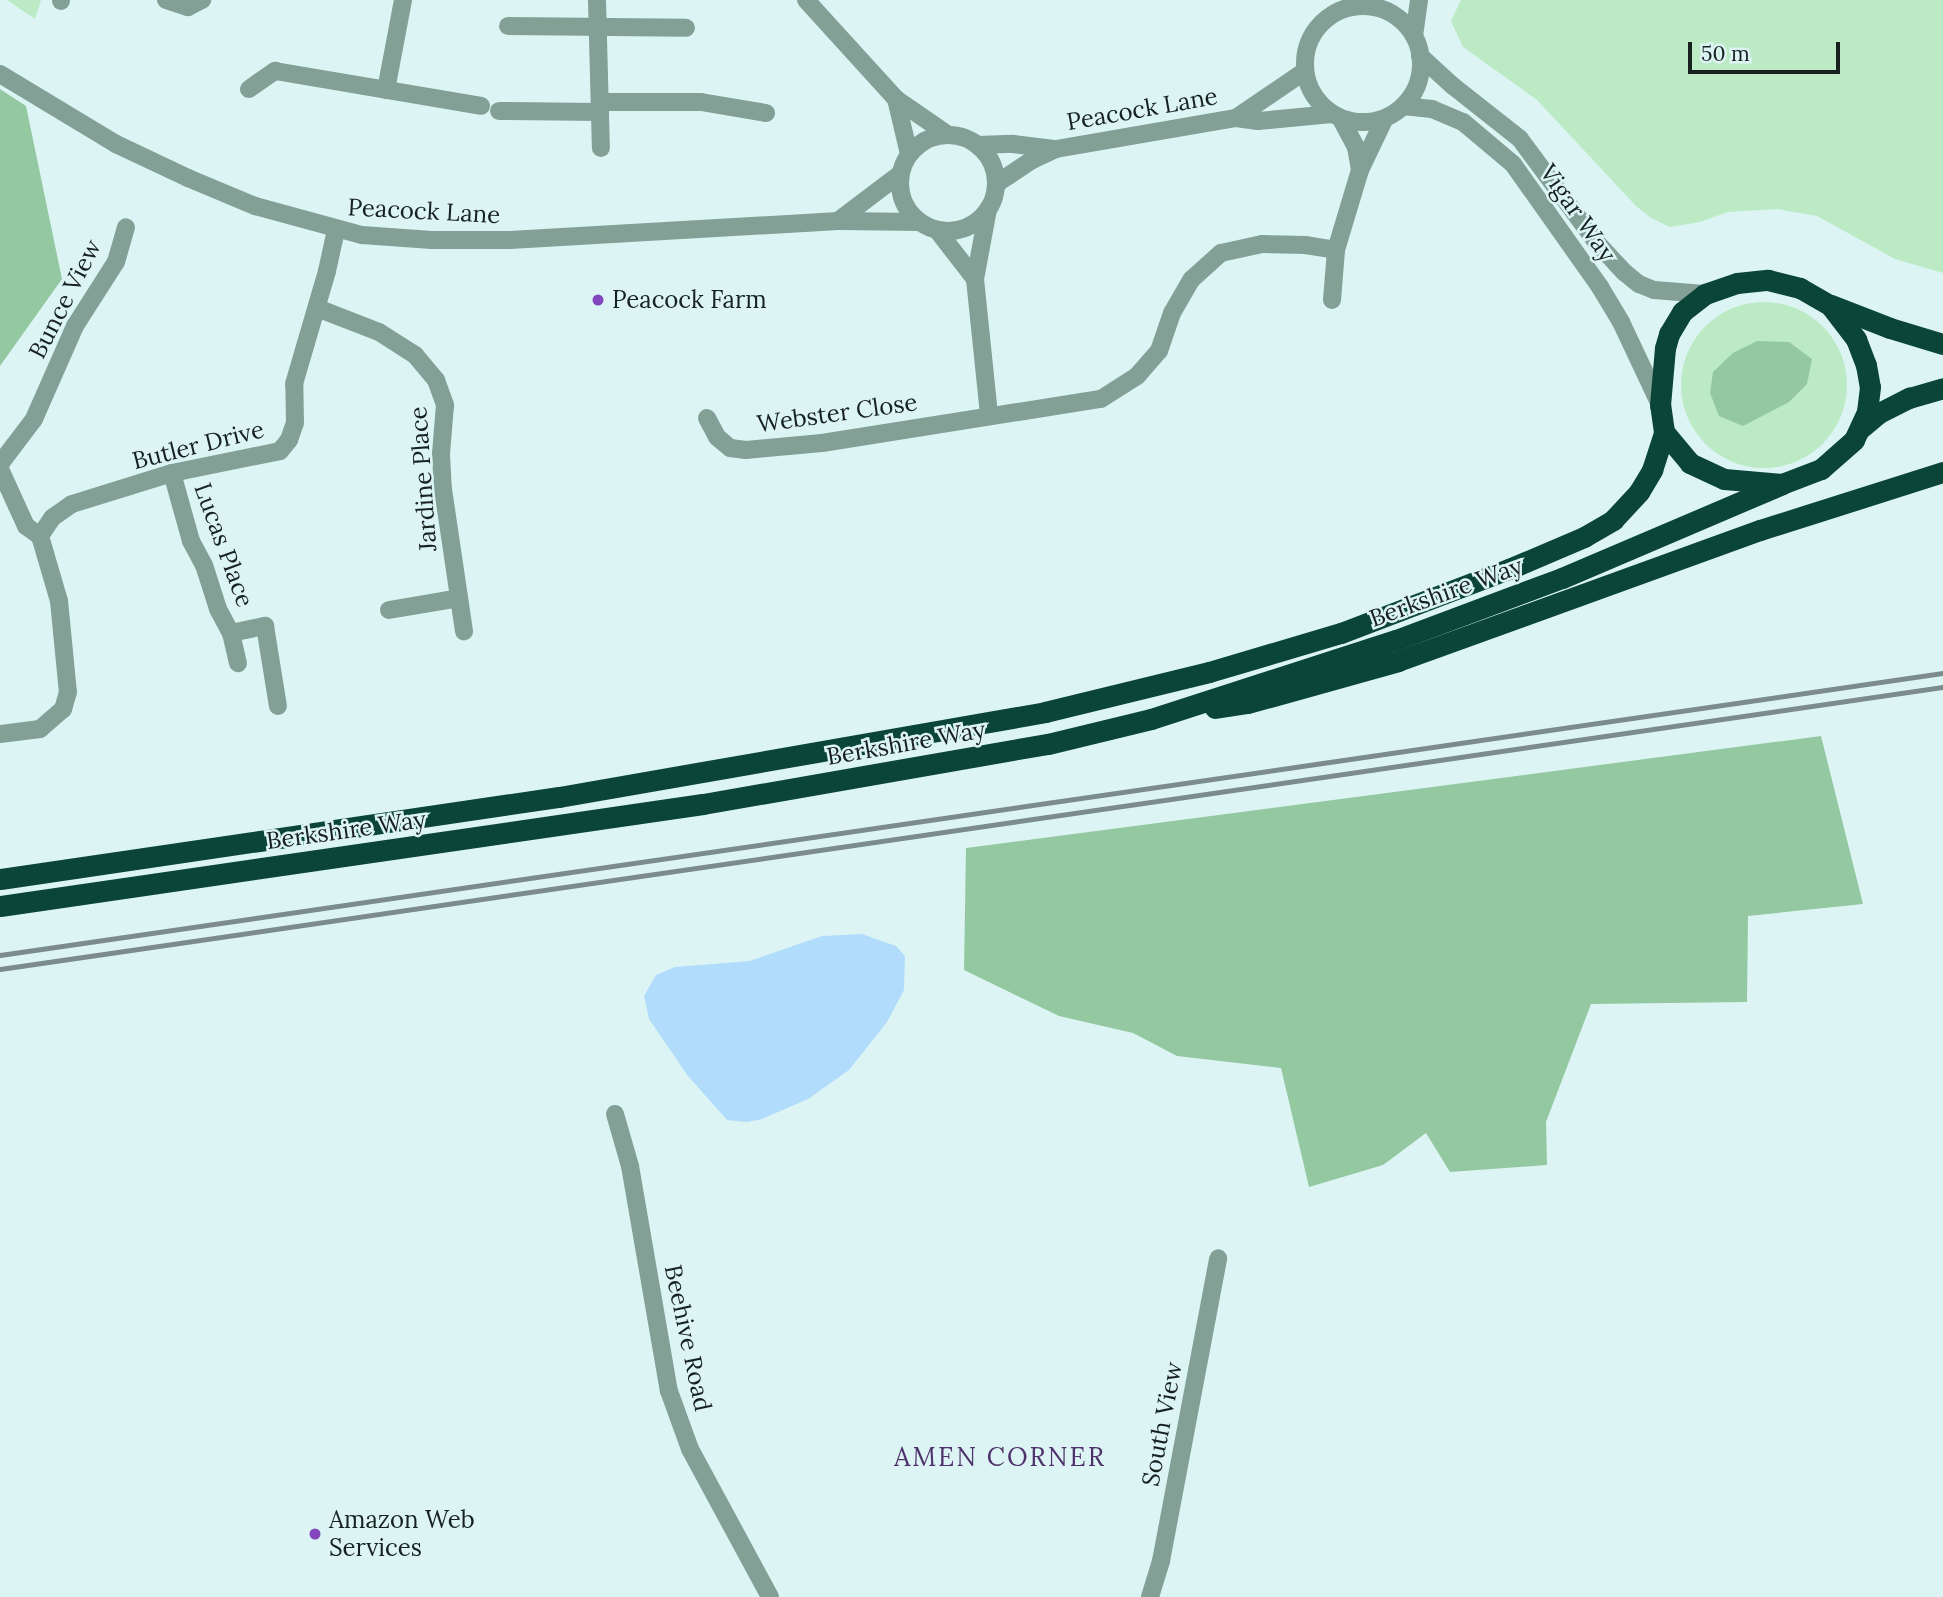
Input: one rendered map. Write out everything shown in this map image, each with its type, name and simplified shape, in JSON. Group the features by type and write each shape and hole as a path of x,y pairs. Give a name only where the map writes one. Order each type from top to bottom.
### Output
{"highway":[{"path":"1943,344 1829,305 1800,288 1769,280 1737,283 1705,294 1682,312 1669,334 1662,362 1660,405 1664,432 1686,460 1700,470 1741,482 1782,484 1808,475 1833,461 1879,413 1909,398 1943,388"},
{"path":"1829,305 1856,340 1866,365 1870,398 1861,429"},
{"name":"Berkshire Way","path":"0,879 572,795 1032,714 1209,672 1352,629 1584,537 1613,520 1632,502 1652,470 1664,432"},
{"path":"1151,719 1248,703 1398,661 1760,530 1943,472"},
{"name":"Berkshire Way","path":"0,906 770,793 1048,744 1151,719 1488,607 1782,484"}],"street":[{"path":"166,0 188,7 202,0"},
{"path":"386,90 402,0"},
{"path":"597,0 601,148"},
{"path":"806,0 896,99 947,135"},
{"path":"1414,36 1419,0"},
{"path":"1332,300 1336,250 1360,170 1384,120 1403,106 1419,77 1420,56 1414,36 1398,17 1380,8 1354,4 1326,19 1314,33 1306,55 1306,71 1314,97 1337,116 1356,147 1360,170"},
{"path":"508,26 686,28"},
{"name":"Vigar Way","path":"1420,56 1452,86 1520,139 1597,243 1639,285 1654,290 1705,294"},
{"path":"249,89 275,71 481,106"},
{"name":"Peacock Lane","path":"1236,117 1306,71"},
{"name":"Peacock Lane","path":"0,74 116,144 159,165 255,206 336,230 432,240 510,240 838,221 920,222"},
{"path":"896,99 909,154"},
{"path":"499,111 701,102 766,113"},
{"name":"Vigar Way","path":"1403,106 1432,109 1463,122 1513,164 1600,287 1621,323 1660,405"},
{"path":"1337,116 1361,123 1384,120"},
{"name":"Peacock Lane","path":"996,184 1032,160 1056,149 1236,117 1258,121 1337,116"},
{"path":"838,221 900,174 909,154 926,140 947,135 960,136 977,145 992,162 996,184 988,209 975,279 989,415"},
{"name":"Peacock Lane","path":"977,145 1013,144 1056,149"},
{"path":"900,174 902,199 920,222 937,230 949,231 968,227 988,209"},
{"name":"Bunce View","path":"0,734 40,729 63,709 68,692 59,601 40,536 26,526 0,466 34,419 75,326 116,262 126,227"},
{"name":"Butler Drive","path":"40,536 52,518 72,504 172,473 280,451 289,440 295,423 294,384 336,230"},
{"path":"937,230 975,279"},
{"name":"Webster Close","path":"707,418 717,438 730,448 746,450 822,443 989,415 1101,400 1138,376 1159,351 1172,313 1192,279 1221,253 1262,244 1305,245 1336,250"},
{"name":"Jardine Place","path":"317,307 379,332 415,355 436,380 445,405 441,454 443,489 464,631"},
{"name":"Lucas Place","path":"172,473 191,541 205,565 218,609 231,633 238,663"},
{"path":"389,610 459,598"},
{"name":"Lucas Place","path":"231,633 265,626 278,706"},
{"name":"Beehive Road","path":"615,1114 630,1166 669,1391 690,1449 770,1597"},
{"name":"South View","path":"1150,1597 1161,1561 1218,1258"}],"green space":[{"path":"7,0 41,0 35,19"},
{"path":"1461,0 1943,0 1943,273 1895,259 1817,216 1777,209 1728,212 1700,222 1670,227 1651,218 1636,206 1537,100 1463,47 1451,21"},
{"path":"0,89 26,106 62,279 0,366"},
{"path":"1764,302 1796,309 1823,326 1840,353 1847,385 1840,417 1823,444 1796,461 1764,468 1732,461 1705,444 1688,417 1681,385 1688,353 1705,326 1732,309"},
{"path":"1757,341 1789,342 1812,359 1807,384 1789,402 1743,426 1719,416 1710,393 1713,372 1733,353"},
{"path":"1821,736 1863,904 1748,916 1747,1002 1591,1004 1546,1122 1547,1165 1450,1172 1426,1133 1383,1165 1309,1187 1281,1068 1177,1056 1133,1033 1059,1016 964,970 966,848"}],"water":[{"path":"862,934 896,946 905,956 904,990 887,1022 849,1070 808,1099 762,1119 747,1122 727,1120 688,1076 649,1019 644,996 656,975 675,967 750,961 822,936"}],"railway":[{"path":"0,955 1943,673"},
{"path":"0,969 1943,687"}],"place":[{"name":"Peacock Farm","path":"598,300"},
{"name":"Amazon Web Services","path":"315,1534"}],"district":[{"name":"AMEN CORNER","path":"1000,1457"}]}
